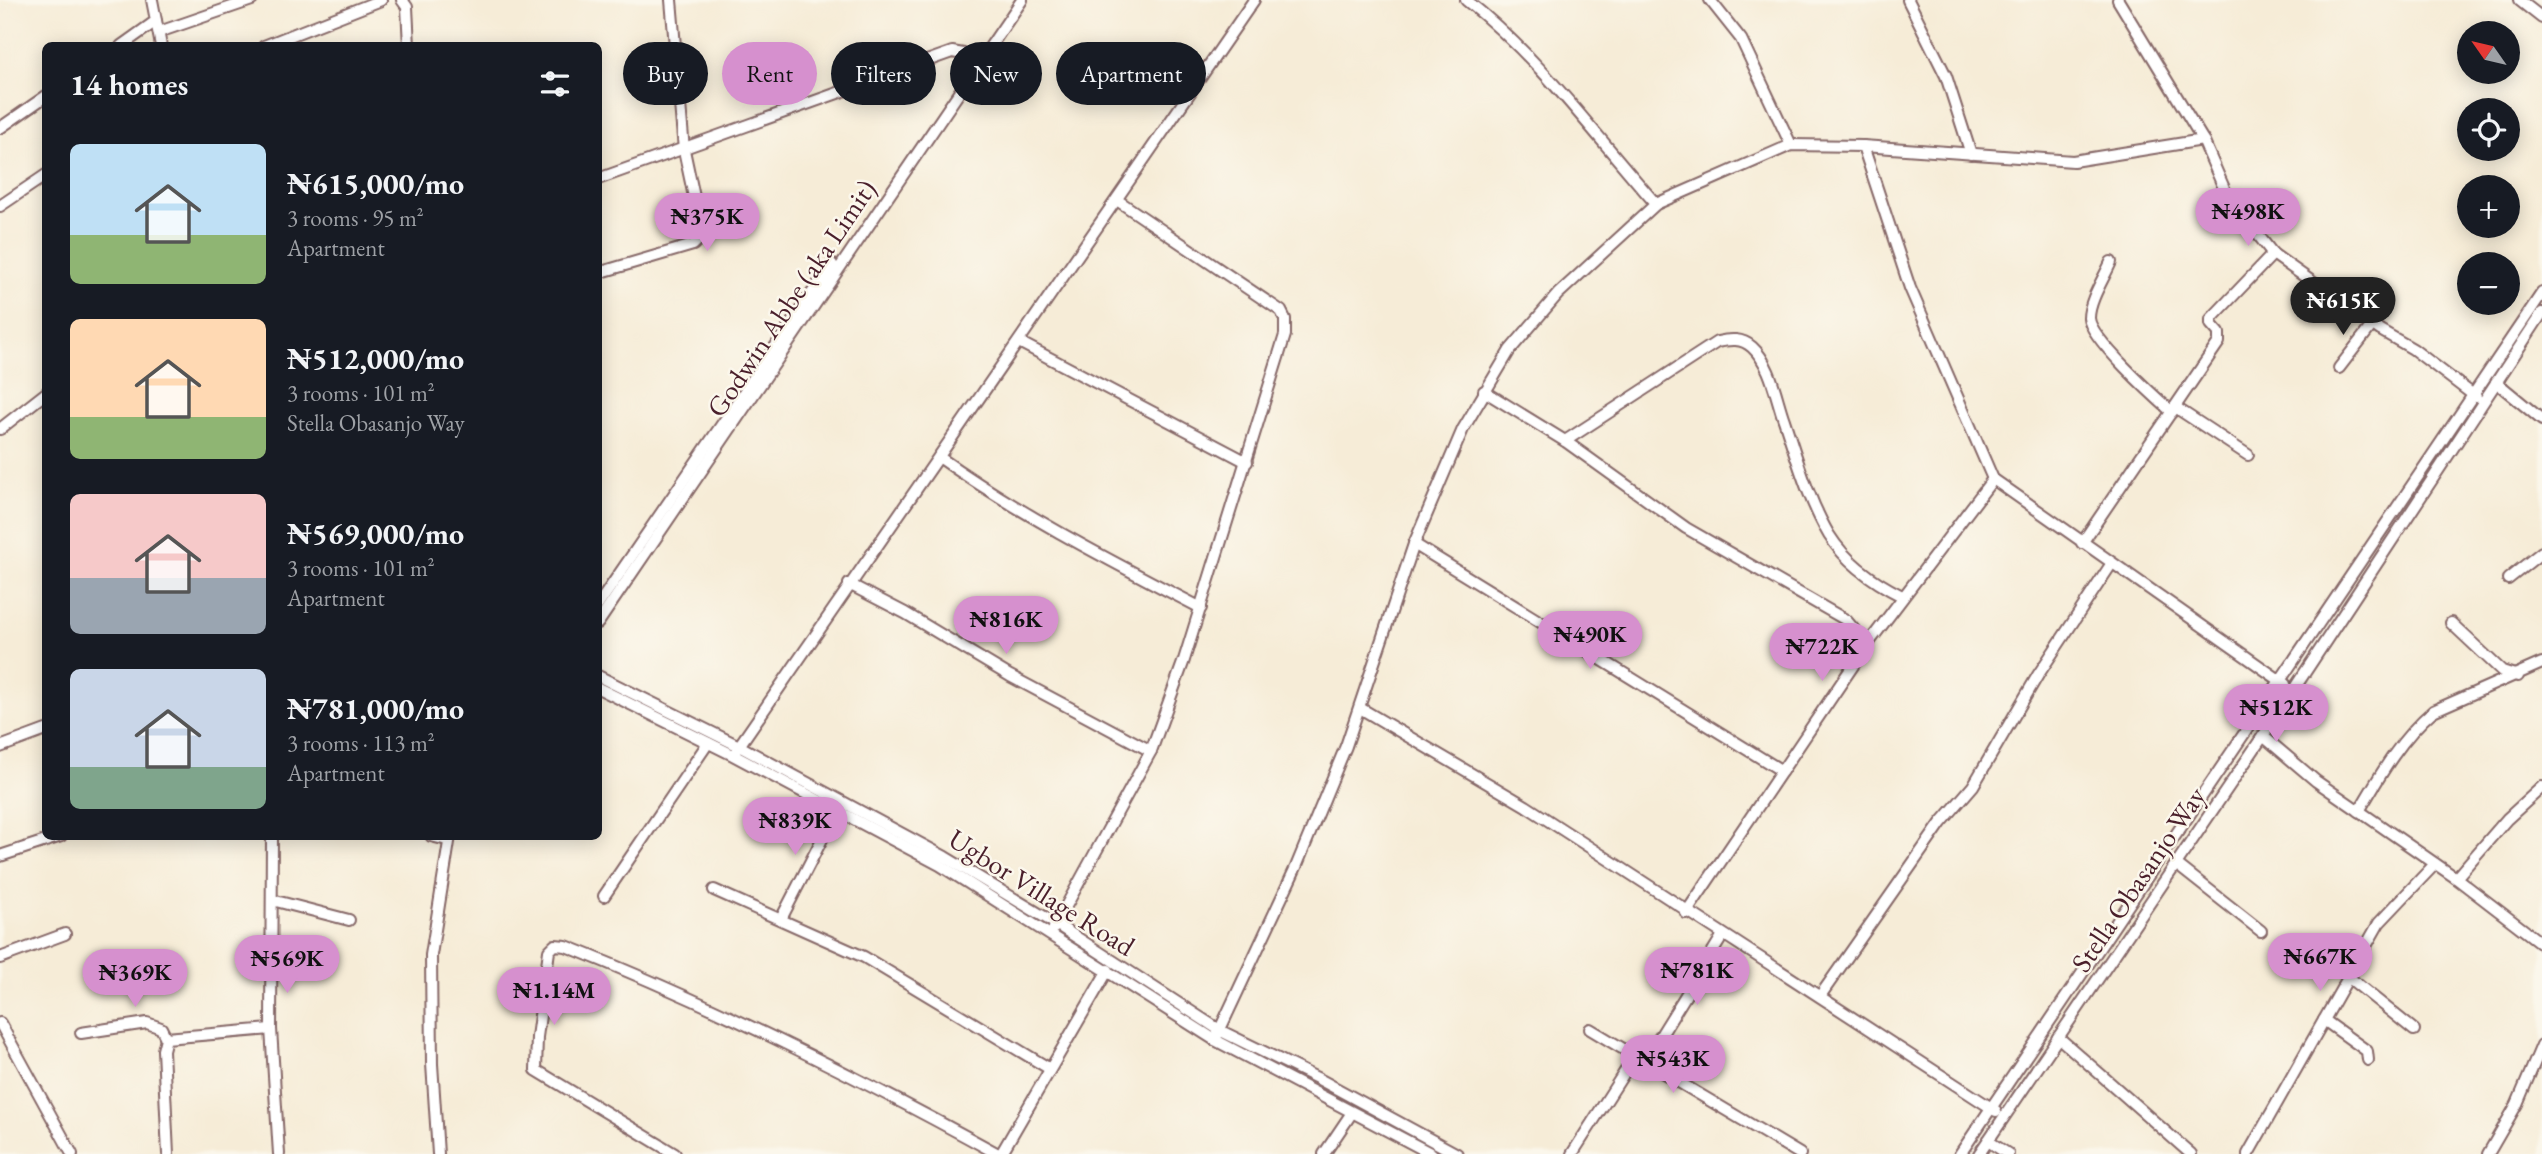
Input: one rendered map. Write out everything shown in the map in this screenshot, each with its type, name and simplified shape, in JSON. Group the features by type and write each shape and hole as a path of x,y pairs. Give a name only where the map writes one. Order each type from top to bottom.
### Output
{"street":[{"path":"152,0 160,42"},
{"path":"129,42 158,27 252,0"},
{"path":"274,42 381,0"},
{"path":"402,0 407,7 409,42"},
{"path":"602,271 693,245 699,239 701,230 684,150 670,0"},
{"name":"Godwin Abbe (aka Limit)","path":"986,42 1013,0"},
{"name":"Godwin Abbe (aka Limit)","path":"988,42 1022,0"},
{"path":"736,750 1254,0"},
{"path":"1466,0 1500,27 1576,107 1656,204"},
{"path":"1710,0 1741,39 1791,145"},
{"path":"1908,0 1946,76 1972,154"},
{"path":"2118,0 2203,140 2227,195 2273,254 2413,349 2477,398"},
{"path":"2519,0 2542,18"},
{"path":"602,178 950,53"},
{"name":"Godwin Abbe (aka Limit)","path":"602,599 950,96"},
{"name":"Godwin Abbe (aka Limit)","path":"602,617 950,97"},
{"path":"0,128 42,99"},
{"path":"1218,1035 1296,867 1360,708 1414,544 1463,429 1510,350 1558,294 1656,204 1791,145 1863,146 2073,161 2203,140"},
{"path":"1863,146 1910,288 1993,479 2292,689"},
{"path":"0,206 42,178"},
{"path":"1053,929 1151,751 1201,608 1285,335 1285,319 1281,311 1117,200"},
{"path":"2082,542 2219,342 2220,337 2211,319 2273,254"},
{"path":"2111,262 2090,312 2091,327 2146,389 2174,410 2248,455"},
{"path":"1960,1154 2280,681 2477,398 2542,293"},
{"name":"Stella Obasanjo Way","path":"1979,1154 2263,736 2477,398 2496,382 2542,313"},
{"path":"2339,368 2373,324"},
{"path":"1565,441 1717,342 1730,340 1746,343 1763,361 1807,488 1830,537 1865,573 1902,596"},
{"path":"1019,342 1247,462"},
{"path":"2496,382 2542,420"},
{"path":"1484,391 1565,441 1686,528 1846,620 1867,645"},
{"path":"0,429 42,396"},
{"path":"939,457 975,483 1079,544 1201,608"},
{"path":"1686,913 1867,645 1993,479"},
{"path":"1414,544 1782,771"},
{"path":"2508,579 2542,552"},
{"path":"1820,996 1941,823 1973,786 2038,675 2112,563"},
{"path":"849,584 896,608 1010,676 1151,751"},
{"path":"2451,623 2502,671 2518,676"},
{"path":"2359,811 2387,764 2418,724 2433,711 2518,676 2542,663"},
{"name":"Ugbor Village Road","path":"602,678 945,857 1218,1035 1317,1078 1457,1154"},
{"name":"Ugbor Village Road","path":"602,690 708,743 736,750 837,810 940,864 1053,929 1108,970 1351,1114 1432,1154"},
{"path":"1360,708 1526,806 1686,913 1820,996 2004,1116"},
{"path":"0,747 42,731"},
{"path":"2263,736 2316,781 2456,878 2542,944"},
{"path":"604,895 708,743"},
{"path":"2456,878 2507,819 2542,787"},
{"path":"781,919 837,810"},
{"path":"0,856 49,840"},
{"path":"272,840 271,1029 279,1154"},
{"path":"438,1154 432,1064 431,955 449,840"},
{"path":"2176,864 2261,931"},
{"path":"2248,1154 2379,923 2435,864"},
{"path":"714,890 762,914 781,919 864,957 1050,1069"},
{"path":"272,900 349,920"},
{"path":"0,958 65,934"},
{"path":"1572,1154 1723,935"},
{"path":"675,1154 536,1070 537,1037 549,951 555,945 566,946 642,976 855,1076 1000,1154 1108,970"},
{"path":"2347,976 2414,1030"},
{"path":"2324,1020 2367,1051 2368,1060"},
{"path":"0,1023 72,1154"},
{"path":"81,1032 147,1023 161,1028 166,1038 163,1050 169,1154"},
{"path":"166,1038 271,1029"},
{"path":"1590,1029 1800,1154"},
{"path":"2059,1037 2190,1154"},
{"path":"2488,1154 2517,1104 2542,1045"},
{"path":"1324,1154 1351,1114"},
{"path":"1988,1141 2008,1154"}]}
